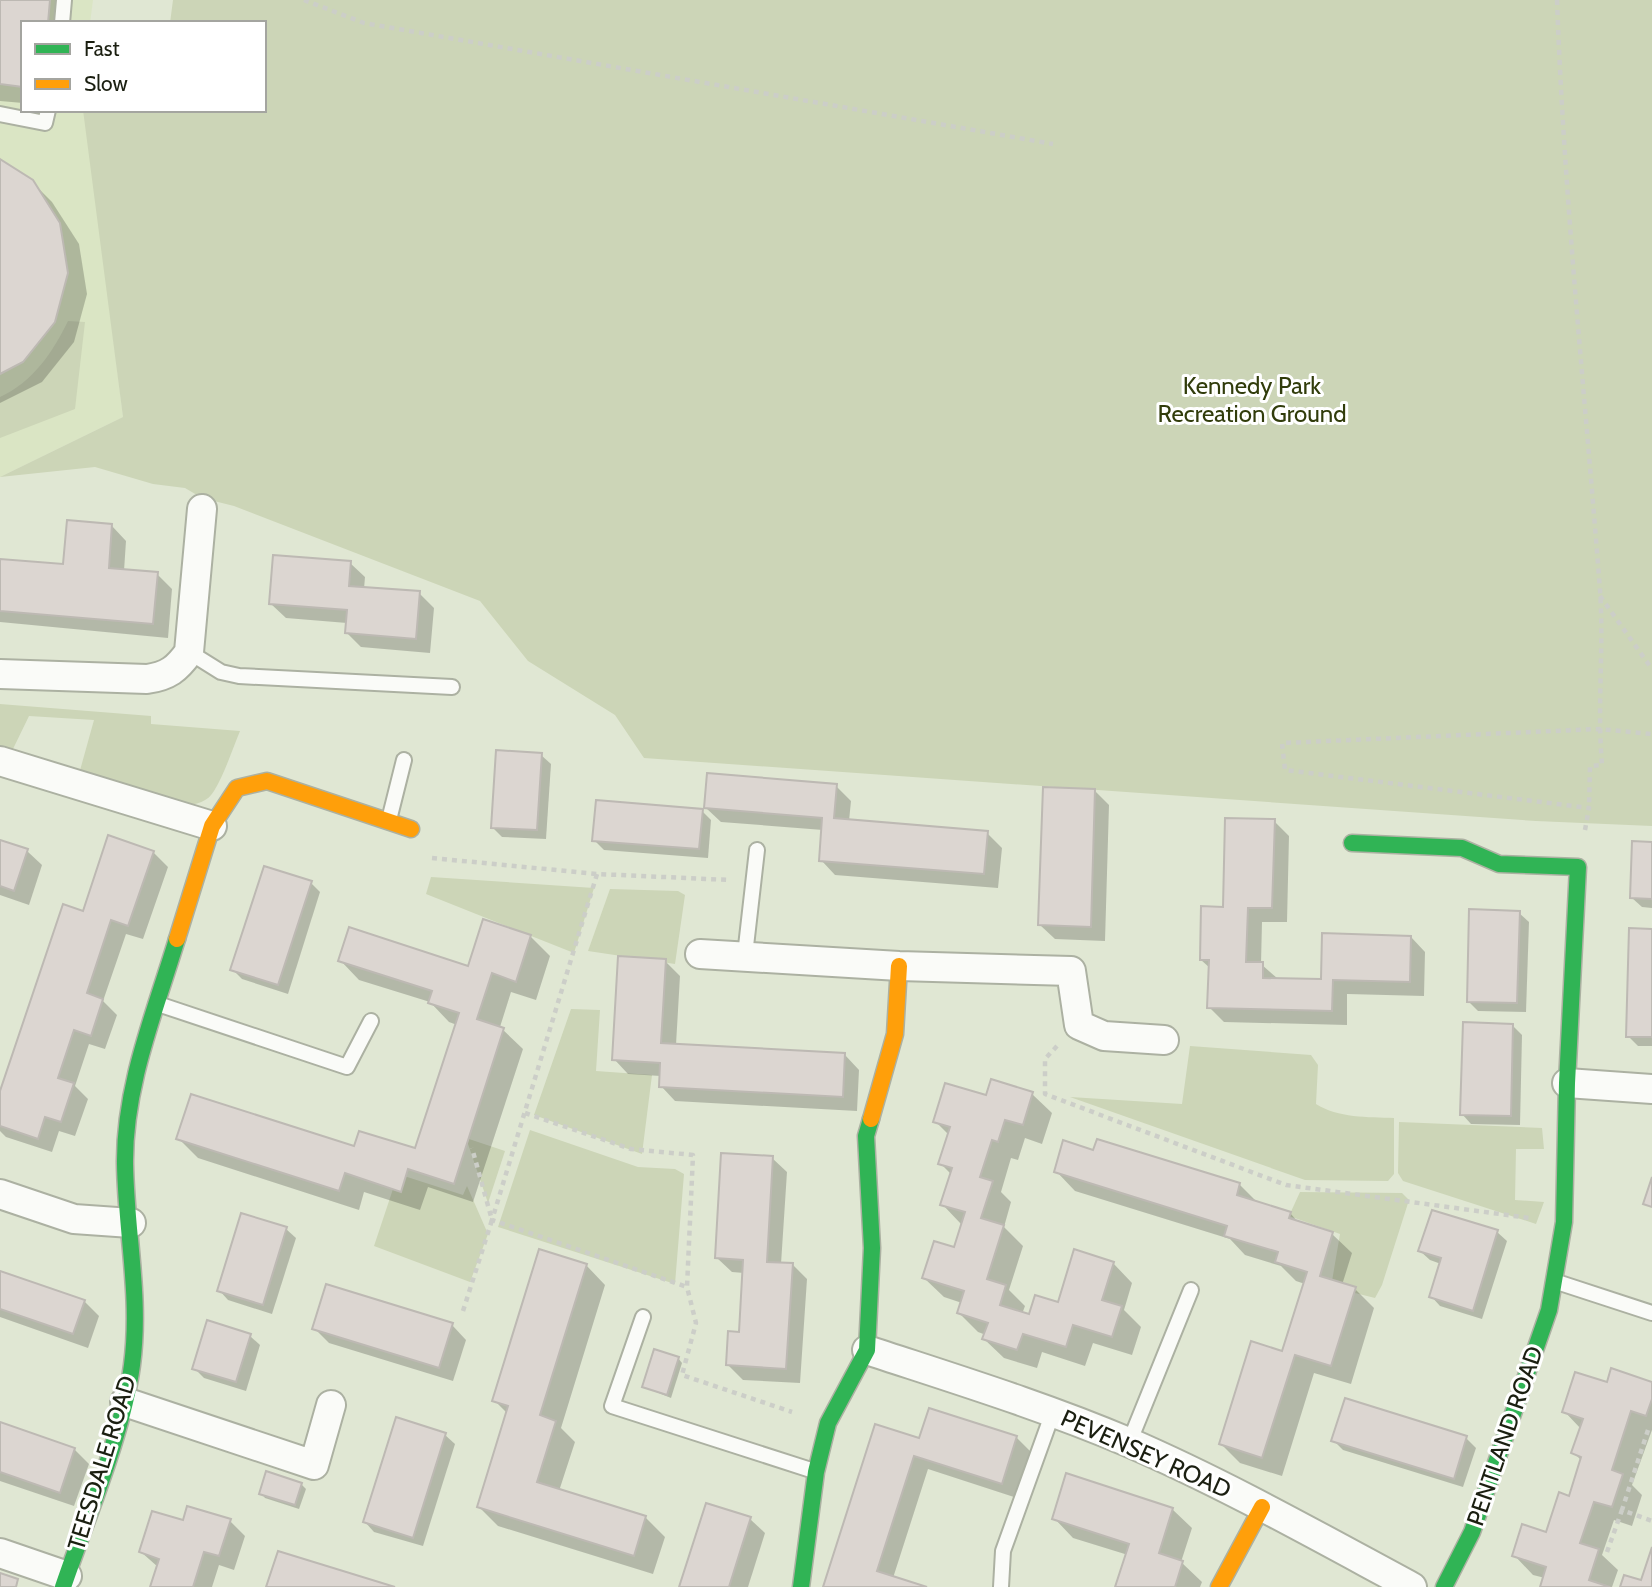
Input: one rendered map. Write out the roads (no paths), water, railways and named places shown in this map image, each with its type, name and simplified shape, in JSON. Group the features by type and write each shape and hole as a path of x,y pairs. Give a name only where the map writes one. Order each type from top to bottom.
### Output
{"street":[{"path":"0,674 147,679 165,676 178,667 190,652 202,509"},
{"path":"0,761 212,826"},
{"name":"TEESDALE ROAD","path":"0,1553 65,1582 125,1402 132,1365 137,1308 125,1163 131,1089 212,826 237,788 267,781 411,829"},
{"name":"PENTLAND ROAD","path":"1352,843 1462,848 1499,864 1578,867 1567,1083 1564,1222 1549,1310 1472,1532 1444,1587"},
{"path":"700,954 899,966 1071,971 1079,1025 1104,1036 1164,1040"},
{"path":"801,1587 816,1472 828,1423 867,1350 872,1248 866,1136 895,1034 899,966"},
{"path":"1567,1083 1652,1089"},
{"path":"0,1194 74,1219 131,1223"},
{"name":"PEVENSEY ROAD","path":"867,1350 1053,1412 1129,1443 1262,1507 1412,1587"},
{"path":"125,1402 314,1465 331,1405"},
{"path":"1219,1587 1262,1507"}],"lane":[{"path":"62,21 64,0"},
{"path":"0,114 45,123 48,112"},
{"path":"190,652 221,672 239,676 452,687"},
{"path":"388,822 404,760"},
{"path":"745,955 751,881 757,850"},
{"path":"157,1004 346,1068 371,1021"},
{"path":"1554,1281 1652,1313"},
{"path":"1129,1443 1191,1290"},
{"path":"643,1317 612,1406 816,1472"},
{"path":"1001,1587 1003,1551 1053,1412"}],"park label":[{"name":"Kennedy Park Recreation Ground","path":"1252,400"}]}
